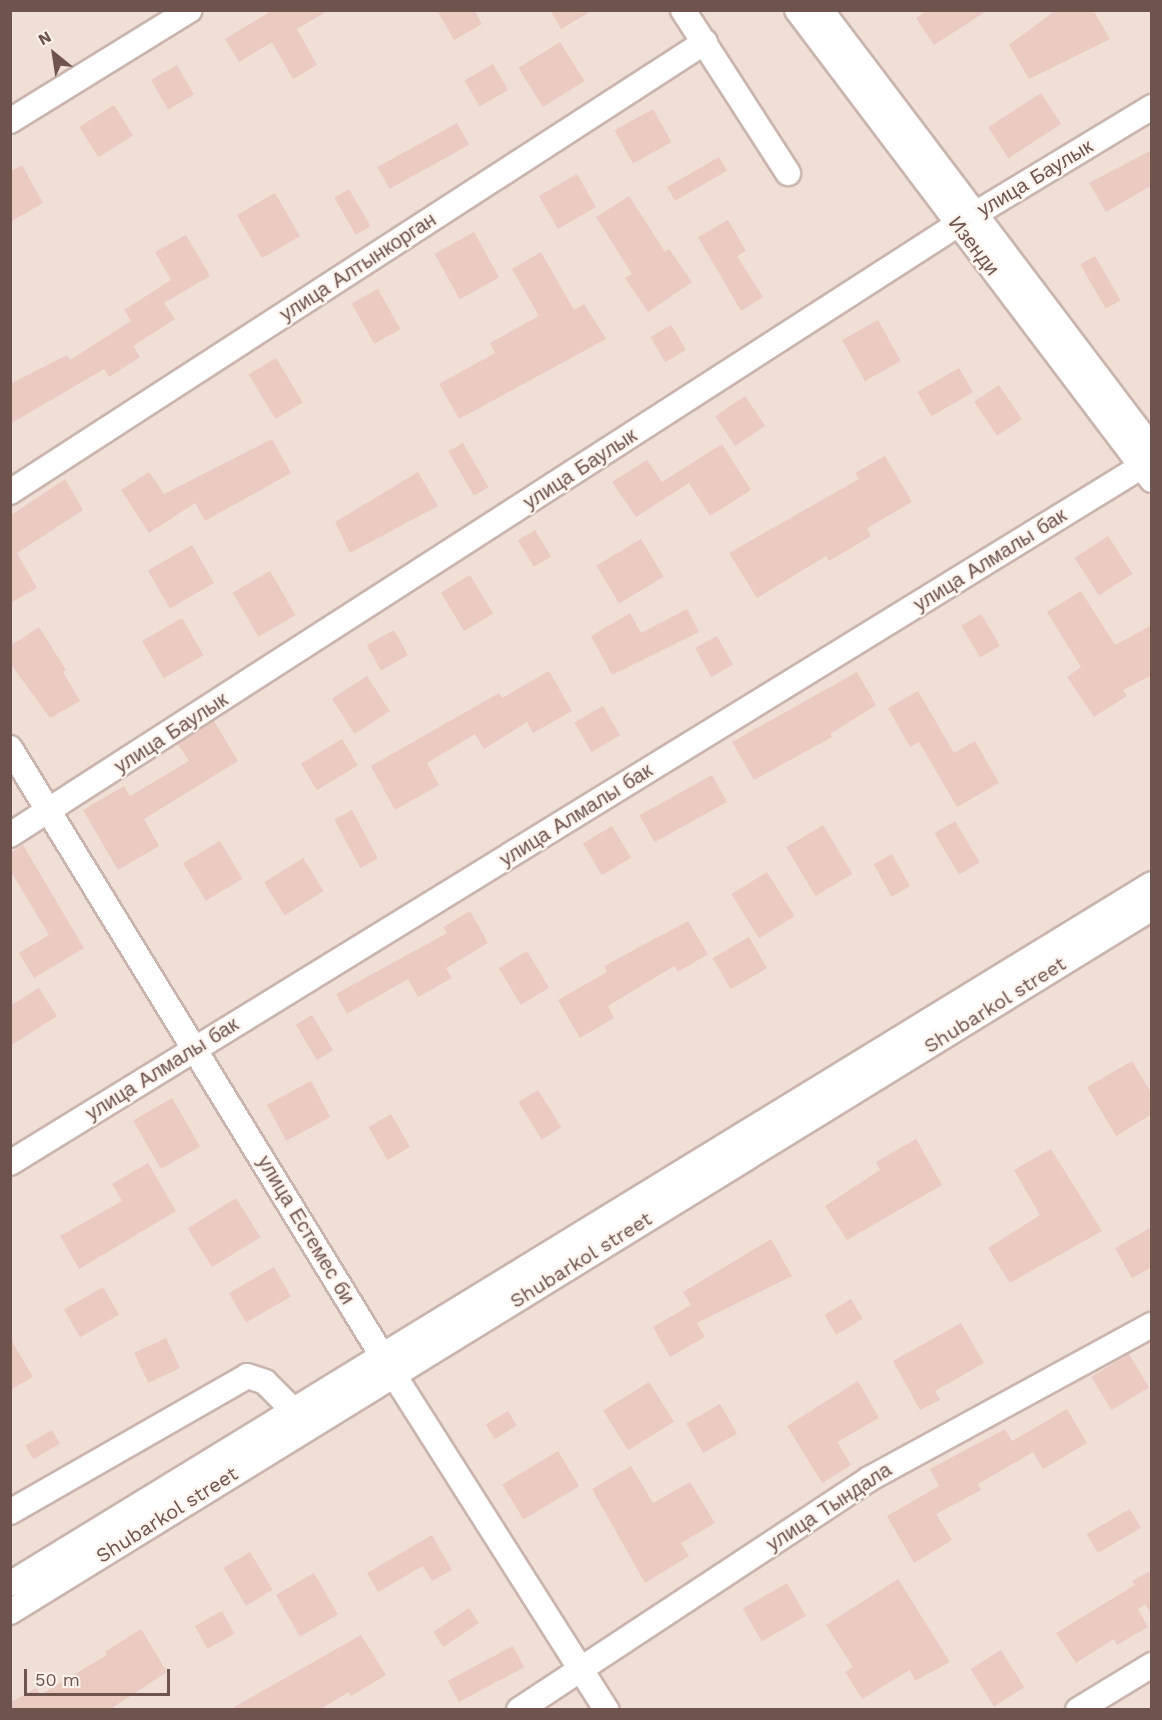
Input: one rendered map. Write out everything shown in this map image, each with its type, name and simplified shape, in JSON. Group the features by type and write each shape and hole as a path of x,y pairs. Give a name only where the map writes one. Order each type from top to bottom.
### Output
{"street":[{"path":"10,121 190,10"},
{"path":"683,10 788,173"},
{"name":"Изенди","path":"797,10 966,220 1149,463"},
{"name":"Изенди","path":"821,10 966,220"},
{"name":"улица Алтынкорган","path":"10,492 705,42"},
{"name":"улица Баулык","path":"10,835 966,220 1152,107"},
{"name":"улица Алмалы бак","path":"10,1163 1149,463"},
{"name":"улица Естемес би","path":"10,748 196,1048 388,1365 607,1710"},
{"name":"Shubarkol street","path":"10,1612 388,1365 1152,884"},
{"name":"Shubarkol street","path":"10,1584 294,1411 388,1365 1152,908"},
{"name":"улица Тындала","path":"519,1710 583,1670 869,1479 1152,1325"},
{"path":"10,1512 247,1376 265,1382 294,1411"},
{"path":"1078,1710 1152,1665"}],"shaded area":[{"path":"11,11 1151,11 1151,1709 11,1709"}],"building":[{"path":"273,10 329,10 297,29 317,65 293,79 272,42 239,62 225,39"},
{"path":"437,10 474,10 482,24 454,40"},
{"path":"550,10 593,10 561,29"},
{"path":"928,10 988,10 934,45 916,18"},
{"path":"1056,10 1093,10 1110,39 1029,79 1009,45"},
{"path":"560,42 584,81 543,107 518,68"},
{"path":"493,64 508,90 479,106 464,80"},
{"path":"177,65 194,94 168,109 151,80"},
{"path":"1041,93 1061,124 1008,158 988,127"},
{"path":"114,105 133,136 98,157 79,127"},
{"path":"653,109 671,142 633,164 615,130"},
{"path":"457,123 469,145 390,189 377,167"},
{"path":"1152,150 1152,185 1106,212 1089,183"},
{"path":"719,157 727,171 675,201 667,187"},
{"path":"22,165 43,203 10,222 10,172"},
{"path":"577,174 596,207 558,229 539,196"},
{"path":"349,189 370,226 356,235 334,198"},
{"path":"275,193 300,236 262,258 237,215"},
{"path":"629,196 665,252 669,249 692,282 648,312 625,278 632,274 596,217"},
{"path":"728,220 746,251 737,256 763,297 741,311 698,237"},
{"path":"474,232 499,277 460,299 435,254"},
{"path":"186,235 210,276 164,303 175,319 133,346 140,357 109,377 104,369 10,424 10,384 67,355 70,360 131,321 124,310 171,280 155,252"},
{"path":"541,252 574,310 584,304 606,339 459,419 439,384 495,353 490,343 539,316 512,269"},
{"path":"1095,256 1120,300 1106,309 1080,265"},
{"path":"378,289 400,329 374,344 352,304"},
{"path":"878,320 901,361 865,381 842,340"},
{"path":"671,325 686,350 665,362 650,337"},
{"path":"276,358 303,403 275,419 249,374"},
{"path":"959,368 973,392 931,416 917,392"},
{"path":"999,385 1022,419 997,436 974,402"},
{"path":"745,396 765,426 735,446 715,416"},
{"path":"272,439 291,473 205,521 195,503 149,533 121,490 149,472 164,494"},
{"path":"463,443 488,487 474,496 448,451"},
{"path":"722,444 751,490 710,516 689,483 636,517 612,482 647,460 662,482"},
{"path":"885,456 912,502 867,528 871,536 829,561 826,556 757,598 729,553 859,479 855,473"},
{"path":"418,472 438,506 350,553 335,522"},
{"path":"65,479 83,510 17,553 37,588 10,603 10,516"},
{"path":"535,530 551,557 534,567 518,540"},
{"path":"1108,536 1133,574 1099,596 1074,558"},
{"path":"641,539 664,577 619,603 596,566"},
{"path":"192,545 214,583 170,609 148,570"},
{"path":"270,571 296,615 258,637 233,592"},
{"path":"470,575 493,614 464,631 441,593"},
{"path":"1081,591 1115,645 1152,625 1152,675 1123,690 1127,696 1094,717 1067,677 1081,667 1047,612"},
{"path":"687,609 699,632 612,675 591,636 630,613 641,633"},
{"path":"981,614 1000,646 980,658 961,626"},
{"path":"182,618 204,655 164,678 142,641"},
{"path":"39,627 66,670 63,672 80,701 50,718 10,663 10,646"},
{"path":"394,630 408,655 381,670 367,645"},
{"path":"717,636 733,665 711,677 695,648"},
{"path":"549,671 572,711 533,733 527,722 484,749 475,734 427,763 439,785 395,810 371,766 499,693 502,698"},
{"path":"857,672 876,705 830,734 832,737 754,780 732,742"},
{"path":"367,676 390,711 355,734 332,699"},
{"path":"918,691 954,753 975,741 999,783 957,807 919,742 910,747 888,708"},
{"path":"603,706 620,735 591,752 574,722"},
{"path":"214,721 238,761 144,819 159,846 118,870 83,810 124,786 130,796 189,761 178,744"},
{"path":"342,739 358,766 317,790 301,764"},
{"path":"712,775 727,802 654,842 639,815"},
{"path":"352,810 378,859 360,868 334,819"},
{"path":"955,821 980,862 959,875 934,833"},
{"path":"823,825 852,874 815,896 786,847"},
{"path":"612,826 631,858 602,875 583,844"},
{"path":"220,841 243,879 206,901 183,863"},
{"path":"23,845 84,948 34,978 19,953 49,935 10,870 10,853"},
{"path":"892,854 910,886 892,897 874,864"},
{"path":"303,858 324,891 285,915 264,882"},
{"path":"767,872 795,916 759,938 731,894"},
{"path":"470,911 488,943 446,968 452,978 418,997 408,979 347,1014 336,994 447,933 443,927"},
{"path":"688,921 708,954 678,972 674,966 608,1006 614,1018 580,1038 558,1000 607,972 604,966"},
{"path":"749,937 767,968 731,989 713,958"},
{"path":"527,951 549,988 521,1005 499,968"},
{"path":"39,988 57,1016 10,1046 10,1006"},
{"path":"312,1015 333,1050 317,1060 296,1025"},
{"path":"1132,1061 1152,1094 1152,1114 1116,1136 1087,1087"},
{"path":"311,1081 330,1117 286,1141 267,1104"},
{"path":"538,1090 561,1127 542,1140 518,1102"},
{"path":"172,1098 200,1146 161,1169 133,1120"},
{"path":"391,1114 410,1147 387,1160 368,1127"},
{"path":"916,1139 942,1185 847,1240 825,1206 880,1170 876,1162"},
{"path":"1051,1149 1102,1231 1010,1283 988,1248 1040,1215 1014,1170"},
{"path":"148,1163 176,1211 79,1269 60,1236 122,1201 112,1184"},
{"path":"236,1198 260,1237 212,1267 188,1228"},
{"path":"1152,1227 1152,1267 1132,1278 1115,1248"},
{"path":"771,1239 792,1276 697,1323 705,1337 670,1357 653,1327 691,1305 683,1292"},
{"path":"274,1267 291,1296 246,1322 229,1293"},
{"path":"103,1287 119,1315 80,1337 64,1310"},
{"path":"851,1299 863,1319 836,1335 824,1315"},
{"path":"961,1323 984,1363 935,1391 940,1400 920,1410 893,1361"},
{"path":"10,1338 33,1377 10,1390"},
{"path":"166,1338 180,1368 148,1383 134,1353"},
{"path":"1129,1354 1149,1387 1111,1410 1091,1377"},
{"path":"858,1381 879,1418 837,1442 851,1465 822,1483 787,1426"},
{"path":"649,1382 674,1422 628,1450 603,1411"},
{"path":"720,1404 737,1433 703,1453 686,1424"},
{"path":"1067,1409 1087,1443 1043,1469 1033,1452 978,1484 981,1490 936,1514 952,1540 914,1563 887,1516 939,1486 930,1469 1005,1429 1012,1441"},
{"path":"508,1411 517,1426 494,1439 486,1424"},
{"path":"52,1430 60,1444 33,1459 25,1446"},
{"path":"558,1451 579,1486 523,1520 502,1484"},
{"path":"631,1466 653,1503 690,1482 715,1523 681,1543 689,1556 645,1583 592,1489"},
{"path":"1130,1509 1141,1528 1098,1553 1087,1534"},
{"path":"432,1535 452,1570 432,1581 423,1566 378,1592 367,1573"},
{"path":"250,1552 273,1590 246,1606 223,1568"},
{"path":"1152,1570 1152,1615 1145,1604 1138,1609 1148,1627 1117,1645 1114,1639 1076,1663 1056,1633 1135,1585 1132,1581"},
{"path":"314,1573 338,1615 300,1637 276,1595"},
{"path":"898,1579 950,1662 915,1681 910,1670 862,1699 845,1672 853,1667 826,1625"},
{"path":"787,1583 806,1616 762,1641 743,1608"},
{"path":"469,1608 479,1623 443,1647 433,1632"},
{"path":"222,1611 235,1634 207,1649 195,1626"},
{"path":"141,1629 167,1672 109,1710 10,1710 10,1703 36,1688 40,1695 107,1655 105,1652"},
{"path":"361,1635 386,1675 351,1696 349,1692 319,1710 229,1710"},
{"path":"513,1646 524,1667 459,1702 448,1681"},
{"path":"1001,1650 1024,1687 994,1706 970,1669"}]}
